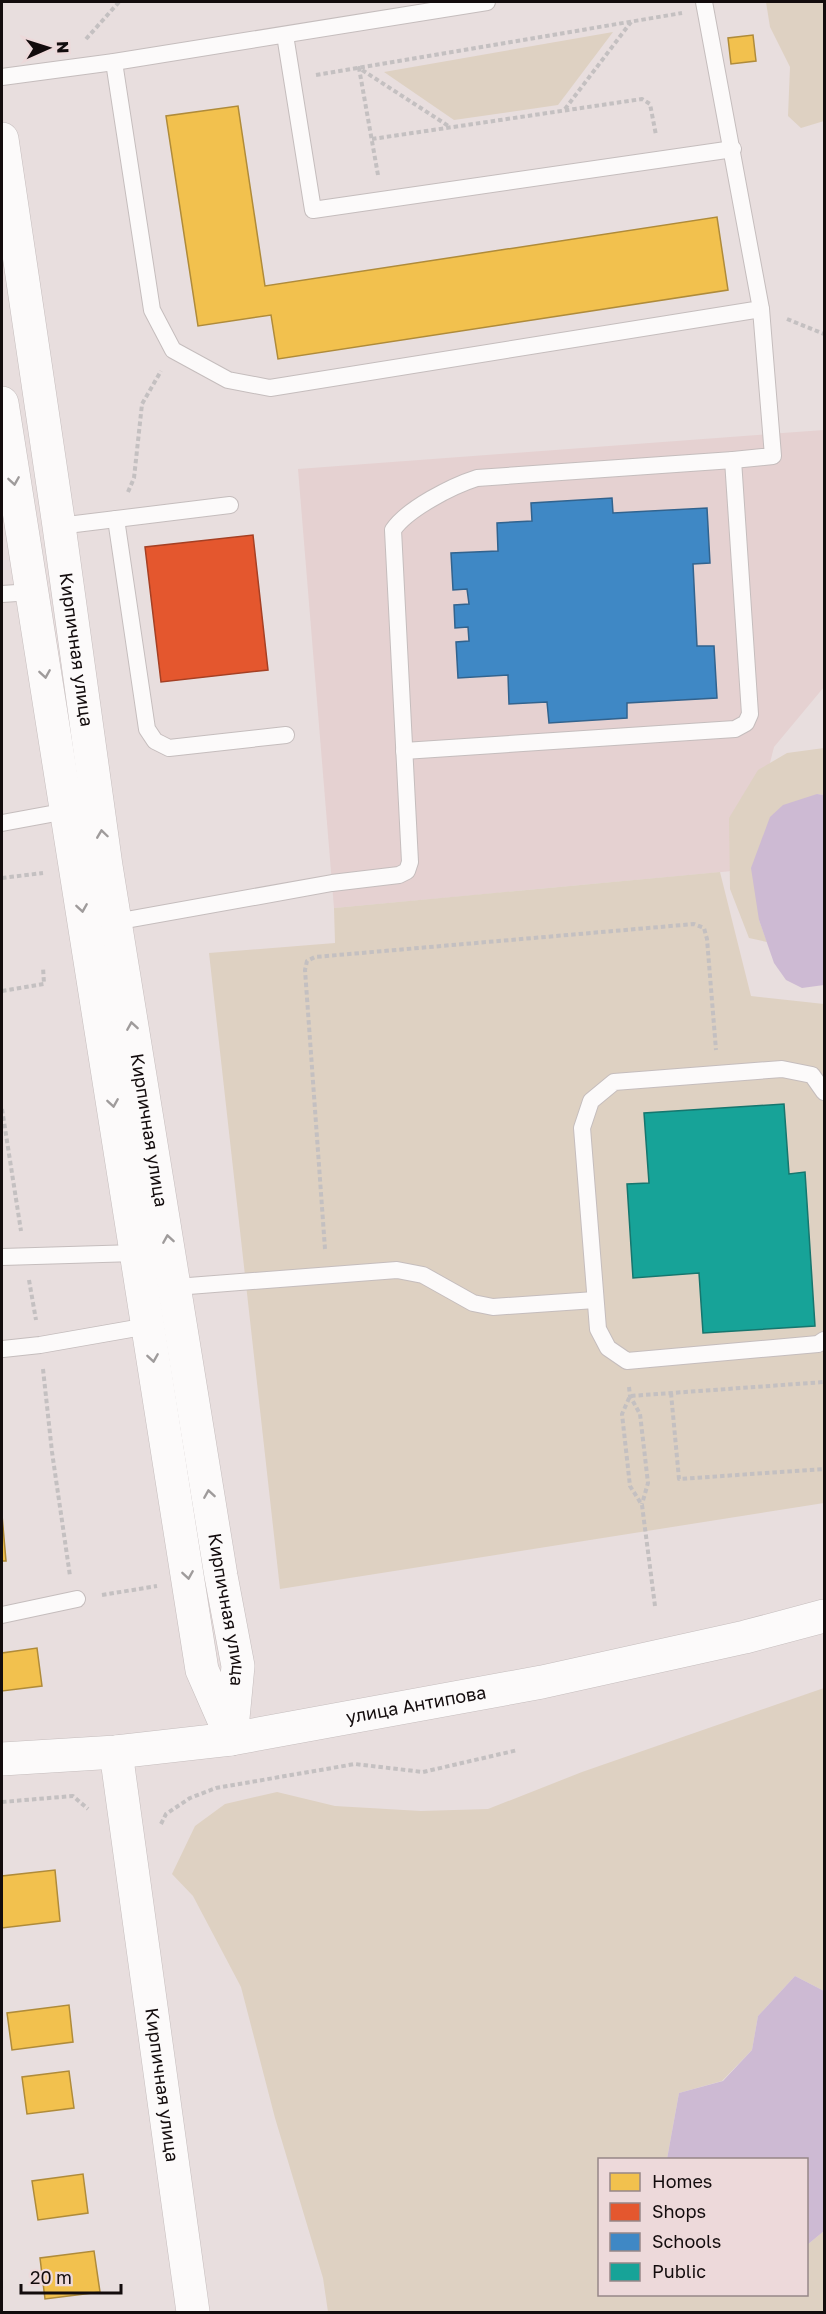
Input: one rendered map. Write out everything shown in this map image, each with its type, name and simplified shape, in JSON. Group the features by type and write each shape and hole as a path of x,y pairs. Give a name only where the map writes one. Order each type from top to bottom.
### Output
{"street":[{"name":"Кирпичная улица","path":"2,139 115,922 176,1287 221,1576 238,1666 231,1739"},
{"name":"Кирпичная улица","path":"2,403 17,593 67,811 202,1670 231,1739"},
{"name":"улица Антипова","path":"2,1759 116,1752 231,1739 542,1682 745,1637 825,1616"},
{"name":"Кирпичная улица","path":"116,1752 193,2313"}],"lane":[{"path":"2,77 57,71 487,2"},
{"path":"115,922 332,883 399,875 407,871 410,862 393,530 399,520 456,485 477,478 773,456 761,309 705,5"},
{"path":"285,35 313,210 733,149"},
{"path":"114,62 152,310 173,350 228,380 270,388 761,309"},
{"path":"404,751 735,729 746,723 750,714 734,460"},
{"path":"59,526 230,505"},
{"path":"117,519 147,729 155,741 169,748 286,735"},
{"path":"2,823 67,811"},
{"path":"825,1092 812,1075 782,1069 614,1082 591,1101 582,1128 594,1300 598,1329 608,1348 627,1361 819,1344 825,1340"},
{"path":"2,1257 136,1253"},
{"path":"176,1287 397,1270 423,1275 473,1303 493,1307 594,1300"},
{"path":"3,1349 40,1345 148,1326"},
{"path":"2,1615 76,1599"}],"path":[{"path":"57,71 119,2"},
{"path":"292,79 632,22 705,5"},
{"path":"564,110 632,22"},
{"path":"359,68 451,127"},
{"path":"359,68 382,200"},
{"path":"372,139 642,99 650,104 654,115 660,160"},
{"path":"761,309 825,334"},
{"path":"117,519 134,478 142,404 173,350"},
{"path":"327,1274 305,970 307,961 315,957 694,924 704,928 707,939 718,1074"},
{"path":"2,991 44,984 43,967"},
{"path":"627,1361 630,1396 640,1414 648,1483 642,1505 656,1606"},
{"path":"630,1396 825,1382"},
{"path":"671,1393 679,1479 825,1469"},
{"path":"630,1396 622,1414 623,1424 630,1486 642,1505"},
{"path":"129,1852 155,1848 156,1832 166,1814 190,1798 216,1788 355,1764 423,1772 518,1750"},
{"path":"2,1802 73,1796 89,1810"}],"shaded area":[{"path":"766,2 824,2 824,121 801,128 788,116 790,67 770,27"},
{"path":"613,32 558,105 454,120 384,72"},
{"path":"824,430 824,687 774,747 743,870 334,908 298,469"},
{"path":"824,748 824,795 817,794 759,920 767,942 749,938 730,889 729,818 758,770 787,753"},
{"path":"817,794 824,795 824,985 802,988 786,980 774,963 759,920 751,868 770,817 783,805"},
{"path":"720,872 751,996 824,1004 824,1503 280,1589 209,953 335,943 334,908"},
{"path":"824,1688 824,1991 795,1976 758,2016 752,2050 722,2081 679,2093 667,2158 598,2158 598,2296 808,2296 808,2244 824,2231 824,2312 328,2312 323,2278 275,2118 241,1987 193,1896 172,1874 195,1826 225,1804 277,1792 335,1806 421,1811 488,1809 582,1772"},
{"path":"795,1976 824,1991 824,2231 808,2244 808,2158 667,2158 679,2093 723,2081 752,2050 758,2016"}],"building: Homes":[{"path":"753,35 756,61 731,64 728,38"},
{"path":"238,106 265,286 717,217 728,290 278,359 271,315 198,326 166,116"},
{"path":"2,1515 6,1561 2,1561"},
{"path":"37,1648 42,1686 2,1691 2,1653"},
{"path":"55,1870 60,1921 2,1928 2,1876"},
{"path":"69,2005 73,2042 12,2050 7,2013"},
{"path":"69,2071 74,2108 27,2114 22,2077"},
{"path":"83,2174 88,2213 38,2220 32,2181"},
{"path":"94,2251 100,2292 45,2299 40,2258"}],"building: Shops":[{"path":"253,535 268,670 161,682 145,547"}],"building: Schools":[{"path":"612,498 613,513 707,508 710,563 693,564 697,646 714,646 717,698 627,703 627,718 549,723 547,702 509,704 508,675 458,678 456,642 469,641 468,627 455,628 454,605 469,604 467,589 453,590 451,553 498,551 497,523 532,521 531,503"}],"building: Public":[{"path":"784,1104 789,1174 805,1172 815,1326 703,1333 699,1273 633,1278 627,1184 649,1183 644,1113"}]}
